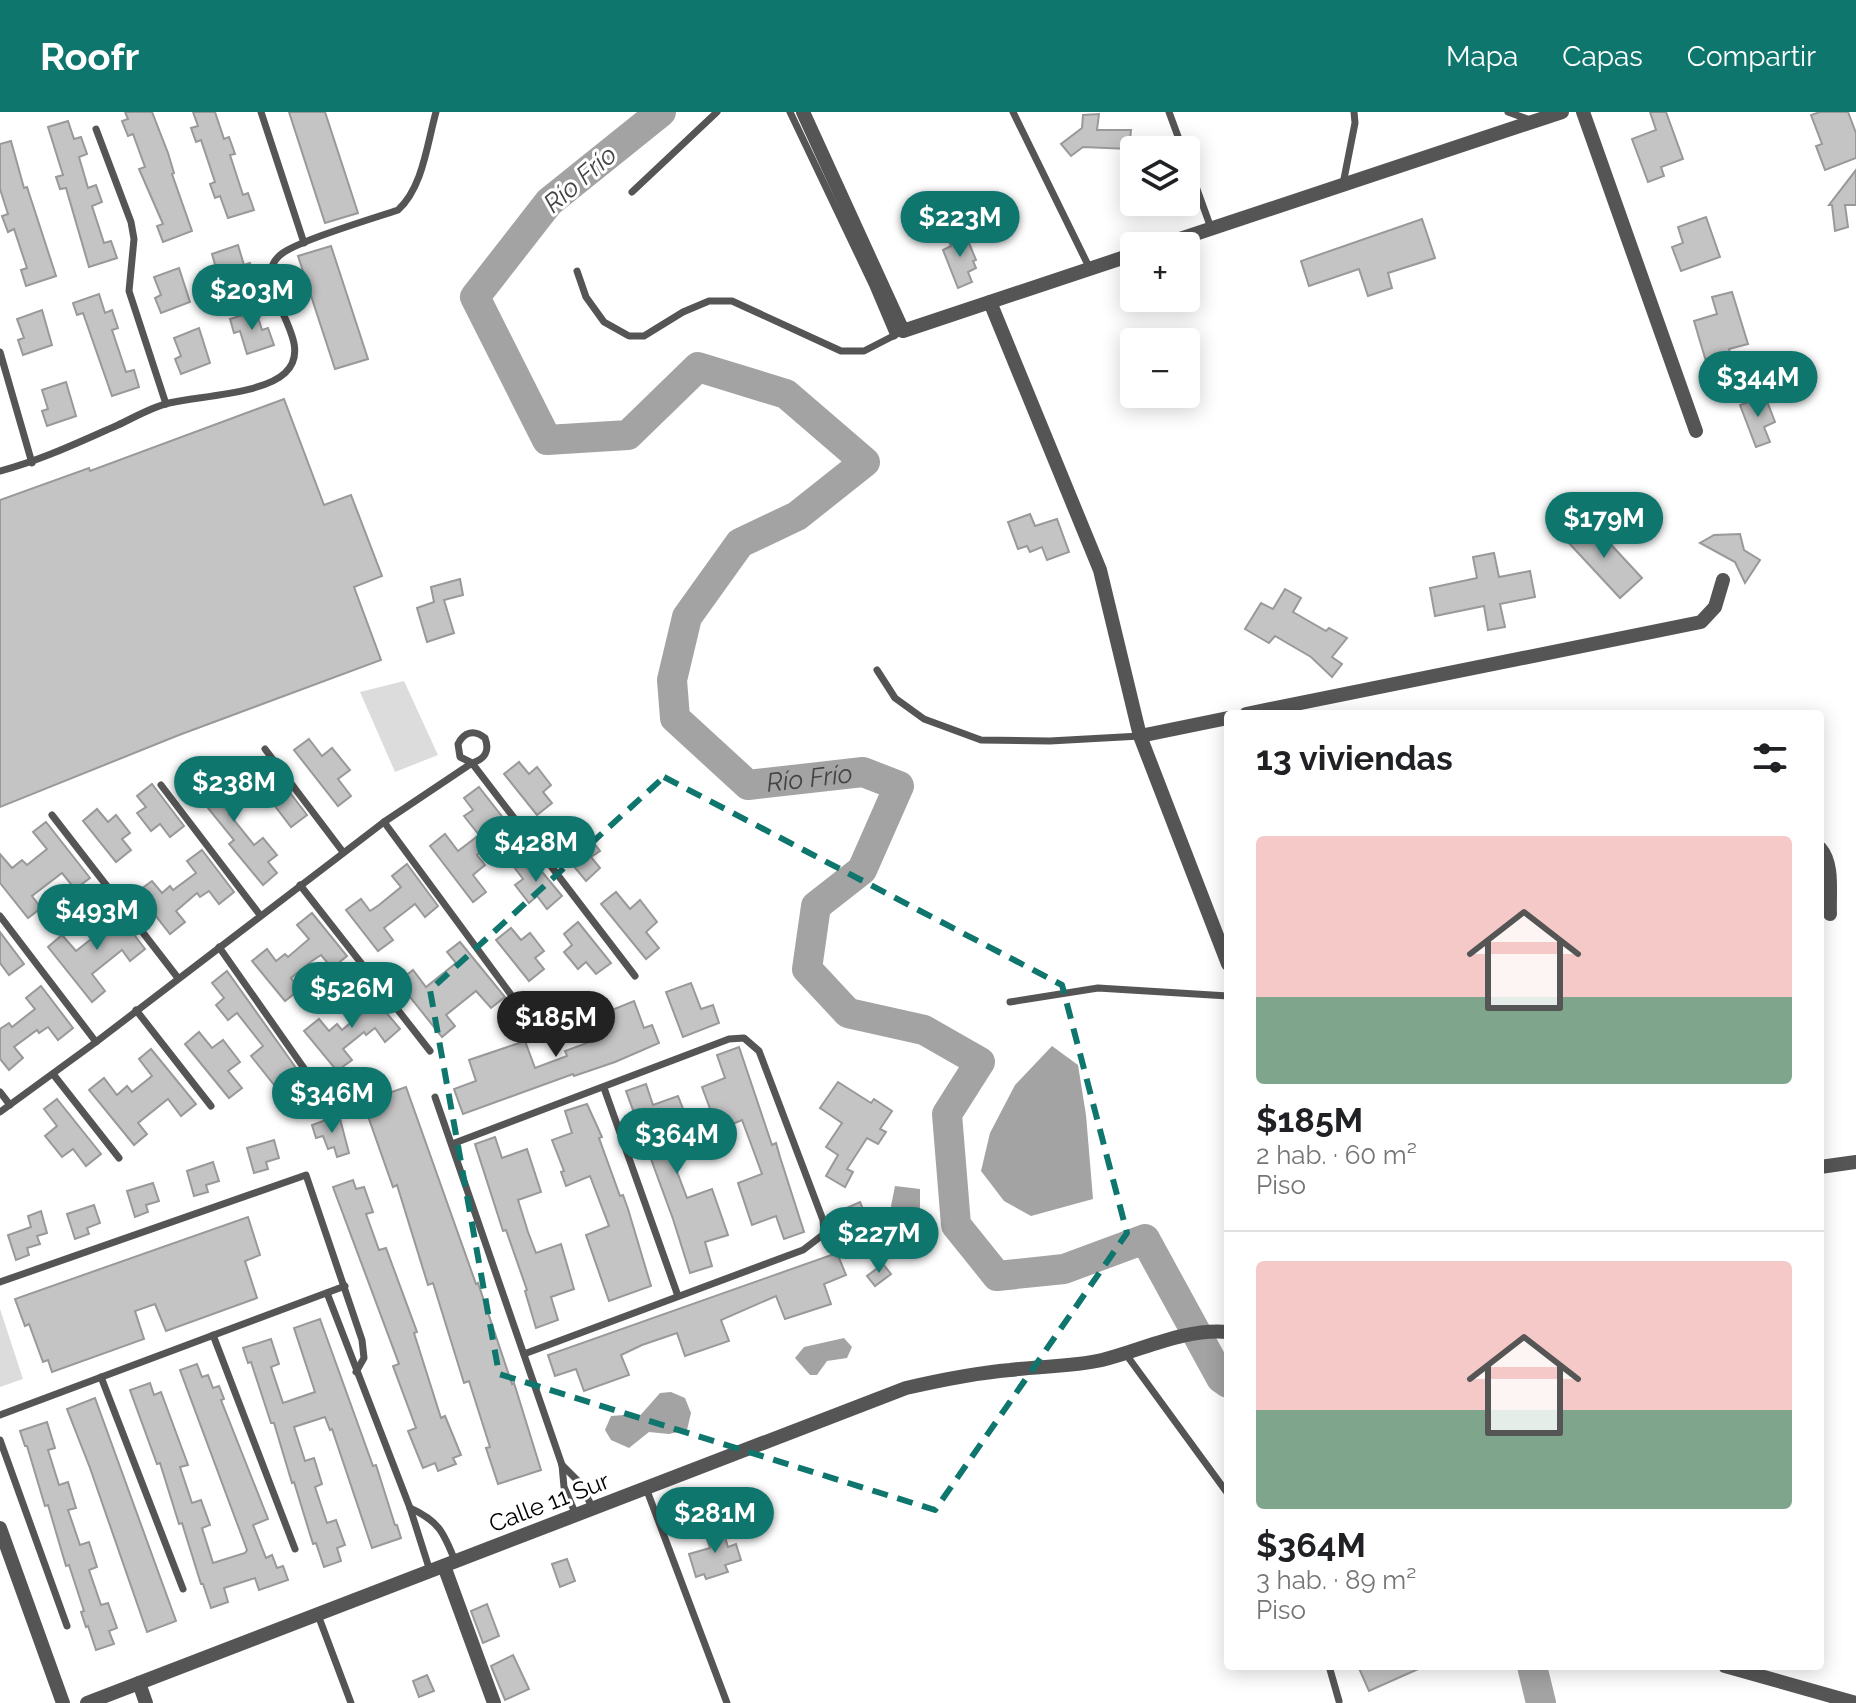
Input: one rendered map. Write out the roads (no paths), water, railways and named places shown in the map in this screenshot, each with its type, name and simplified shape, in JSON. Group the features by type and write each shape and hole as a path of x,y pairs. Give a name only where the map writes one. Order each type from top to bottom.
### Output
{"street":[{"path":"803,112 898,334 1120,259"},
{"path":"1199,232 1562,112"},
{"path":"1583,112 1696,431"},
{"path":"990,302 1100,570 1140,736 1224,954"},
{"path":"1266,710 1701,622 1715,607 1723,580"},
{"path":"1140,736 1224,719"},
{"path":"1824,853 1829,867 1830,914"},
{"path":"1824,1166 1856,1162"},
{"name":"Calle 11 Sur","path":"87,1703 906,1388 1011,1369 1067,1366 1173,1338 1224,1332"},
{"path":"0,1528 63,1703"},
{"path":"443,1566 494,1703"},
{"path":"1739,1670 1856,1703"},
{"path":"139,1683 146,1703"}],"lane":[{"path":"261,112 304,243"},
{"path":"0,471 32,463 166,404 268,385 287,372 294,357 295,343 272,286 271,269 280,255 304,243 398,210 414,188 436,112"},
{"path":"632,192 717,112"},
{"path":"577,271 586,297 604,322 629,336 644,336 683,312 709,301 732,301 841,351 864,351 898,334 790,112"},
{"path":"1013,112 1090,269"},
{"path":"1169,112 1178,136"},
{"path":"1343,184 1355,123 1354,112"},
{"path":"1508,112 1535,121"},
{"path":"96,129 131,222 134,239 129,291 166,404"},
{"path":"1200,198 1211,228"},
{"path":"0,352 32,463"},
{"path":"877,670 895,698 924,719 981,740 1050,741 1140,736"},
{"path":"0,1112 343,852 384,822 472,763 484,757 487,751 485,738 473,732 461,738 460,757 472,763 635,976"},
{"path":"265,749 343,852"},
{"path":"161,785 260,915"},
{"path":"52,815 178,978"},
{"path":"384,822 523,1011"},
{"path":"300,885 430,1051"},
{"path":"0,916 96,1042"},
{"path":"219,947 320,1091"},
{"path":"1010,1002 1098,988 1224,996"},
{"path":"136,1010 211,1106"},
{"path":"452,1144 729,1039 744,1038 759,1051 823,1220 824,1234 803,1250 524,1354"},
{"path":"53,1074 119,1158"},
{"path":"604,1088 678,1296"},
{"path":"0,1092 10,1105"},
{"path":"435,1097 562,1465 564,1487 576,1515"},
{"path":"0,1282 306,1175 362,1340 364,1358 356,1372"},
{"path":"0,1415 345,1286"},
{"path":"327,1293 410,1508 443,1566"},
{"path":"213,1335 295,1549"},
{"path":"1125,1353 1224,1489"},
{"path":"101,1377 183,1589"},
{"path":"0,1440 67,1626"},
{"path":"562,1465 578,1481 593,1509"},
{"path":"646,1488 727,1703"},
{"path":"410,1508 434,1522 443,1532 443,1566"},
{"path":"318,1614 351,1703"},
{"path":"1330,1670 1339,1701"}],"waterway":[{"name":"Río Frío","path":"661,112 549,202 475,297 547,440 628,435 698,367 786,394 865,462 797,516 740,543 687,617 672,680 675,718 748,785 863,772 899,786 862,870 816,906 807,969 848,1013 924,1030 980,1062 947,1114 956,1225 997,1276 1064,1269 1145,1239 1224,1380"},
{"name":"Río Frío","path":"1533,1670 1541,1703"}]}
